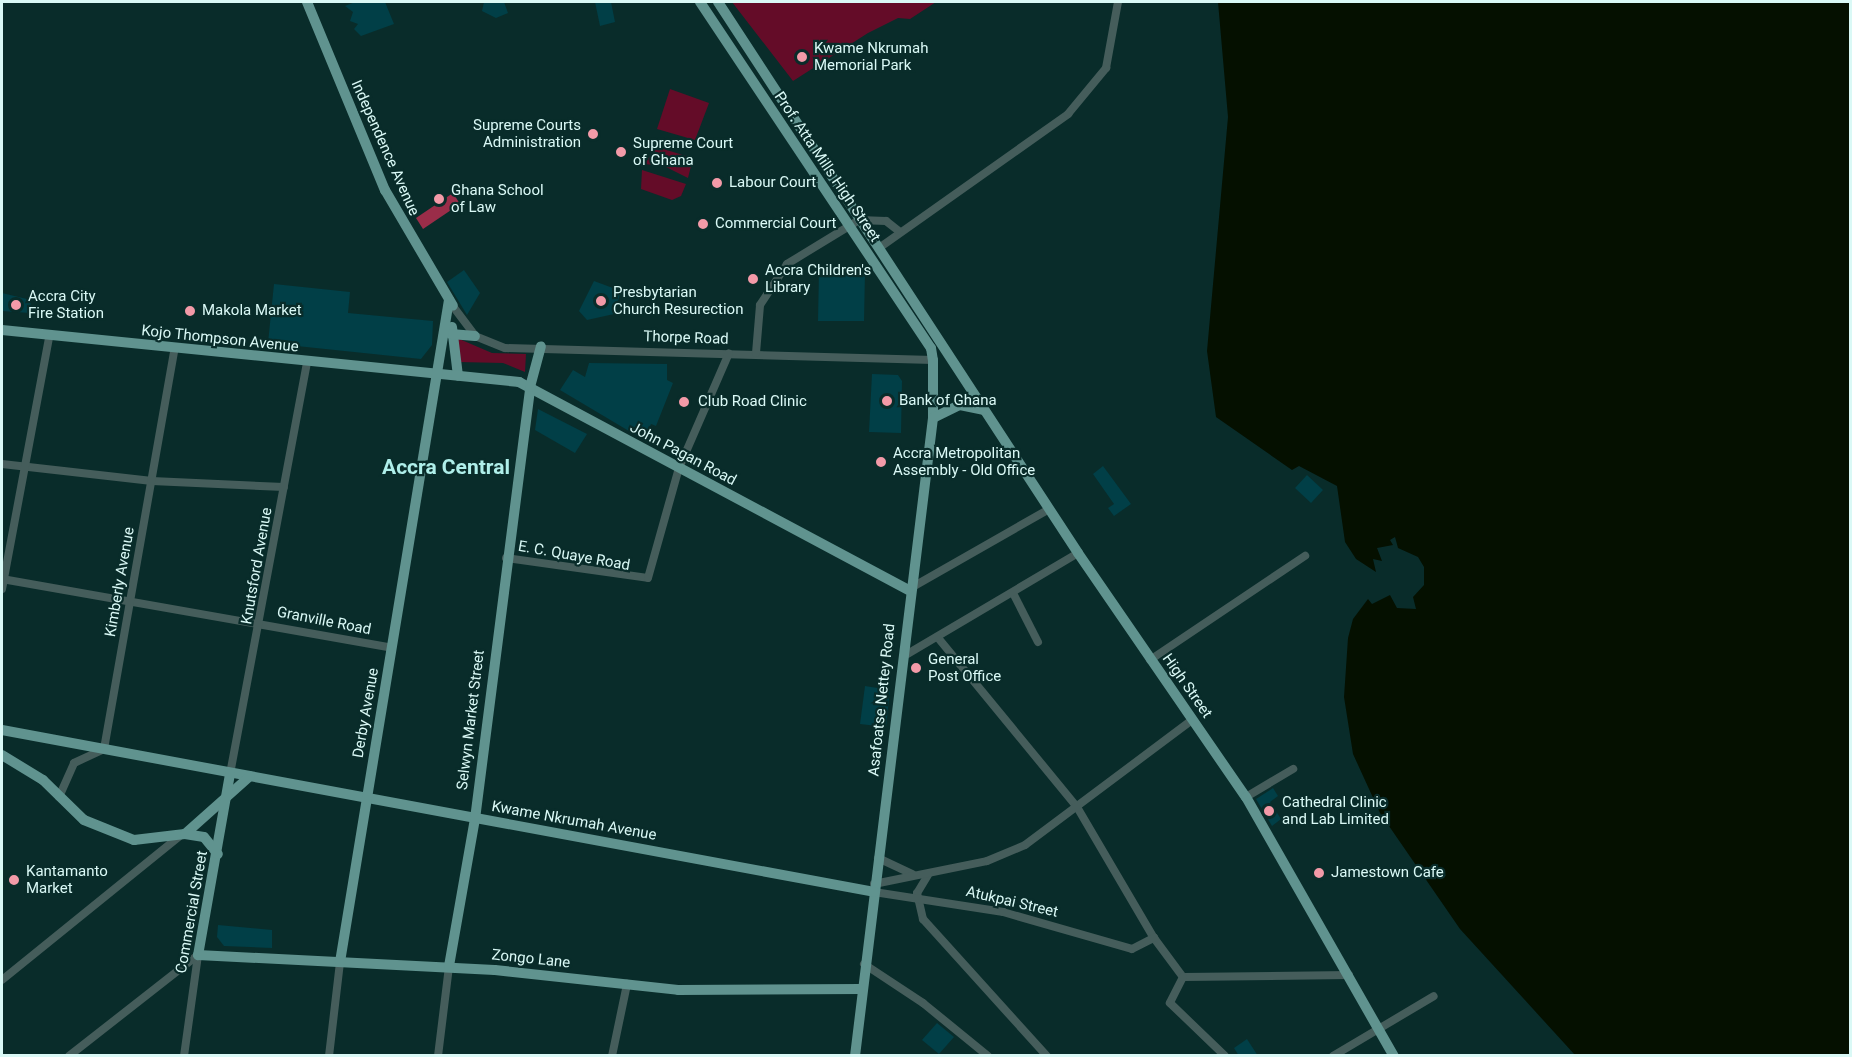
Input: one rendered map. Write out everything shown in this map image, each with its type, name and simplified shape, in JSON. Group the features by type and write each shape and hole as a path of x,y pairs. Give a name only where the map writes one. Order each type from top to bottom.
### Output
{"main road":[{"name":"Independence Avenue","path":"307,2 385,190 452,304"},
{"name":"Prof. Atta Mills High Street","path":"700,2 931,348"},
{"name":"Prof. Atta Mills High Street","path":"718,2 859,220 943,341"},
{"path":"452,304 451,334 458,376"},
{"path":"435,376 452,304"},
{"name":"Kojo Thompson Avenue","path":"2,330 49,337 435,376"},
{"path":"451,334 475,336"},
{"path":"931,348 943,341"},
{"name":"High Street","path":"943,341 984,410 1078,553 1246,797 1394,1056"},
{"name":"Selwyn Market Street","path":"449,966 475,819 506,558 530,387 542,346"},
{"name":"Asafoatse Nettey Road","path":"855,1056 864,964 904,656 908,590 933,418 931,348"},
{"name":"John Pagan Road","path":"435,376 458,376 530,387 908,590"},
{"name":"Derby Avenue","path":"340,962 435,376"},
{"path":"933,418 960,405 984,410"},
{"name":"Kwame Nkrumah Avenue","path":"2,730 475,819 857,887"},
{"path":"2,755 44,780 59,797 111,834 149,840 183,835 204,837 218,854"},
{"name":"Commercial Street","path":"198,955 229,798 230,774"},
{"path":"183,835 229,798 250,777"},
{"name":"Atukpai Street","path":"857,887 874,888"},
{"name":"Zongo Lane","path":"198,955 449,966 627,984 861,989"}],"street":[{"path":"879,248 899,231 1030,146 1068,114 1106,68 1118,2"},
{"path":"756,353 760,305 776,278 804,252 859,220 886,221 899,231"},
{"path":"452,304 475,336"},
{"name":"Thorpe Road","path":"475,336 506,348 542,346 933,360"},
{"path":"2,589 27,467 49,337"},
{"name":"Kimberly Avenue","path":"104,749 174,350"},
{"name":"E. C. Quaye Road","path":"506,558 646,580 679,468 729,353"},
{"name":"Knutsford Avenue","path":"230,774 261,623 307,363"},
{"path":"2,464 152,481 284,487"},
{"path":"908,590 1049,509"},
{"path":"904,656 939,639 1078,553"},
{"path":"1150,660 1305,556"},
{"name":"Granville Road","path":"3,579 132,599 392,648"},
{"path":"1013,593 1038,642"},
{"path":"939,639 1077,807 1154,938 1183,977"},
{"path":"874,888 915,875 928,875 1025,845 1191,720"},
{"path":"59,797 74,762 104,749"},
{"path":"1246,797 1293,769"},
{"path":"2,981 183,835"},
{"path":"878,858 915,875"},
{"path":"928,875 917,899 922,919 1047,1056"},
{"name":"Atukpai Street","path":"874,888 917,899 1003,912 1132,949 1154,938"},
{"path":"69,1056 198,955"},
{"name":"Commercial Street","path":"184,1056 198,955"},
{"name":"Derby Avenue","path":"329,1056 340,962"},
{"path":"864,964 923,1003 988,1056"},
{"name":"Selwyn Market Street","path":"438,1056 449,966"},
{"path":"1183,977 1349,975"},
{"path":"1183,977 1170,1003 1225,1056"},
{"path":"612,1056 627,984"},
{"path":"1333,1056 1434,996"}],"shaded area":[{"name":"Kwame Nkrumah Memorial Park","path":"732,2 936,2 910,19 898,18 868,33 793,81"},
{"path":"1218,2 1850,2 1850,1055 1575,1055 1460,929 1380,813 1353,754 1344,697 1348,638 1353,619 1368,599 1372,604 1390,595 1397,608 1416,609 1413,597 1424,585 1424,567 1418,557 1398,548 1395,537 1390,540 1393,545 1377,548 1382,561 1373,559 1376,572 1356,559 1345,542 1337,486 1299,466 1292,470 1216,417 1207,351 1228,117"},
{"path":"670,89 709,103 695,140 657,129"},
{"path":"657,147 686,156 692,162 688,178 664,166 644,164"},
{"path":"642,170 686,184 681,196 672,200 641,189"},
{"path":"453,193 460,204 423,229 416,218"},
{"path":"457,338 492,353 526,354 525,372 503,363 458,362"}],"building":[{"path":"355,2 385,2 394,24 361,36 354,29 358,24 350,21 353,12 345,6"},
{"path":"484,2 504,2 508,13 496,18 482,11"},
{"path":"595,2 611,2 615,22 600,26"},
{"path":"464,270 480,293 467,315 447,282"},
{"path":"819,271 865,272 864,321 818,321"},
{"name":"Presbytarian Church Resurection","path":"594,281 621,291 614,314 587,320 579,311"},
{"path":"274,284 350,292 348,313 433,321 432,345 421,359 268,343"},
{"name":"Accra City Fire Station","path":"2,293 31,300 30,313 2,311"},
{"path":"589,363 667,364 667,380 673,383 656,426 651,424 644,440 560,390 573,370 585,377"},
{"name":"Bank of Ghana","path":"872,374 898,375 902,381 901,433 869,432"},
{"path":"538,409 587,434 575,453 535,430"},
{"path":"1103,466 1131,504 1114,516 1108,508 1114,504 1093,474"},
{"path":"1307,475 1323,490 1311,503 1295,488"},
{"path":"865,686 890,690 886,727 860,724"},
{"name":"Cathedral Clinic and Lab Limited","path":"1273,788 1278,796 1270,802 1281,819 1272,826 1256,799"},
{"path":"218,925 272,930 272,948 224,946 217,937"},
{"path":"937,1023 954,1037 939,1054 922,1040"},
{"path":"1247,1039 1258,1056 1239,1056 1234,1048"}],"place":[{"name":"Kwame Nkrumah Memorial Park","path":"802,57"},
{"name":"Supreme Courts Administration","path":"593,134"},
{"name":"Supreme Court of Ghana","path":"621,152"},
{"name":"Labour Court","path":"717,183"},
{"name":"Ghana School of Law","path":"439,199"},
{"name":"Commercial Court","path":"703,224"},
{"name":"Accra Children's Library","path":"753,279"},
{"name":"Presbytarian Church Resurection","path":"601,301"},
{"name":"Accra City Fire Station","path":"16,305"},
{"name":"Makola Market","path":"190,311"},
{"name":"Bank of Ghana","path":"887,401"},
{"name":"Club Road Clinic","path":"684,402"},
{"name":"Accra Metropolitan Assembly - Old Office","path":"881,462"},
{"name":"General Post Office","path":"916,668"},
{"name":"Cathedral Clinic and Lab Limited","path":"1269,811"},
{"name":"Jamestown Cafe","path":"1319,873"},
{"name":"Kantamanto Market","path":"14,880"}],"district":[{"name":"Accra Central","path":"446,467"}]}
